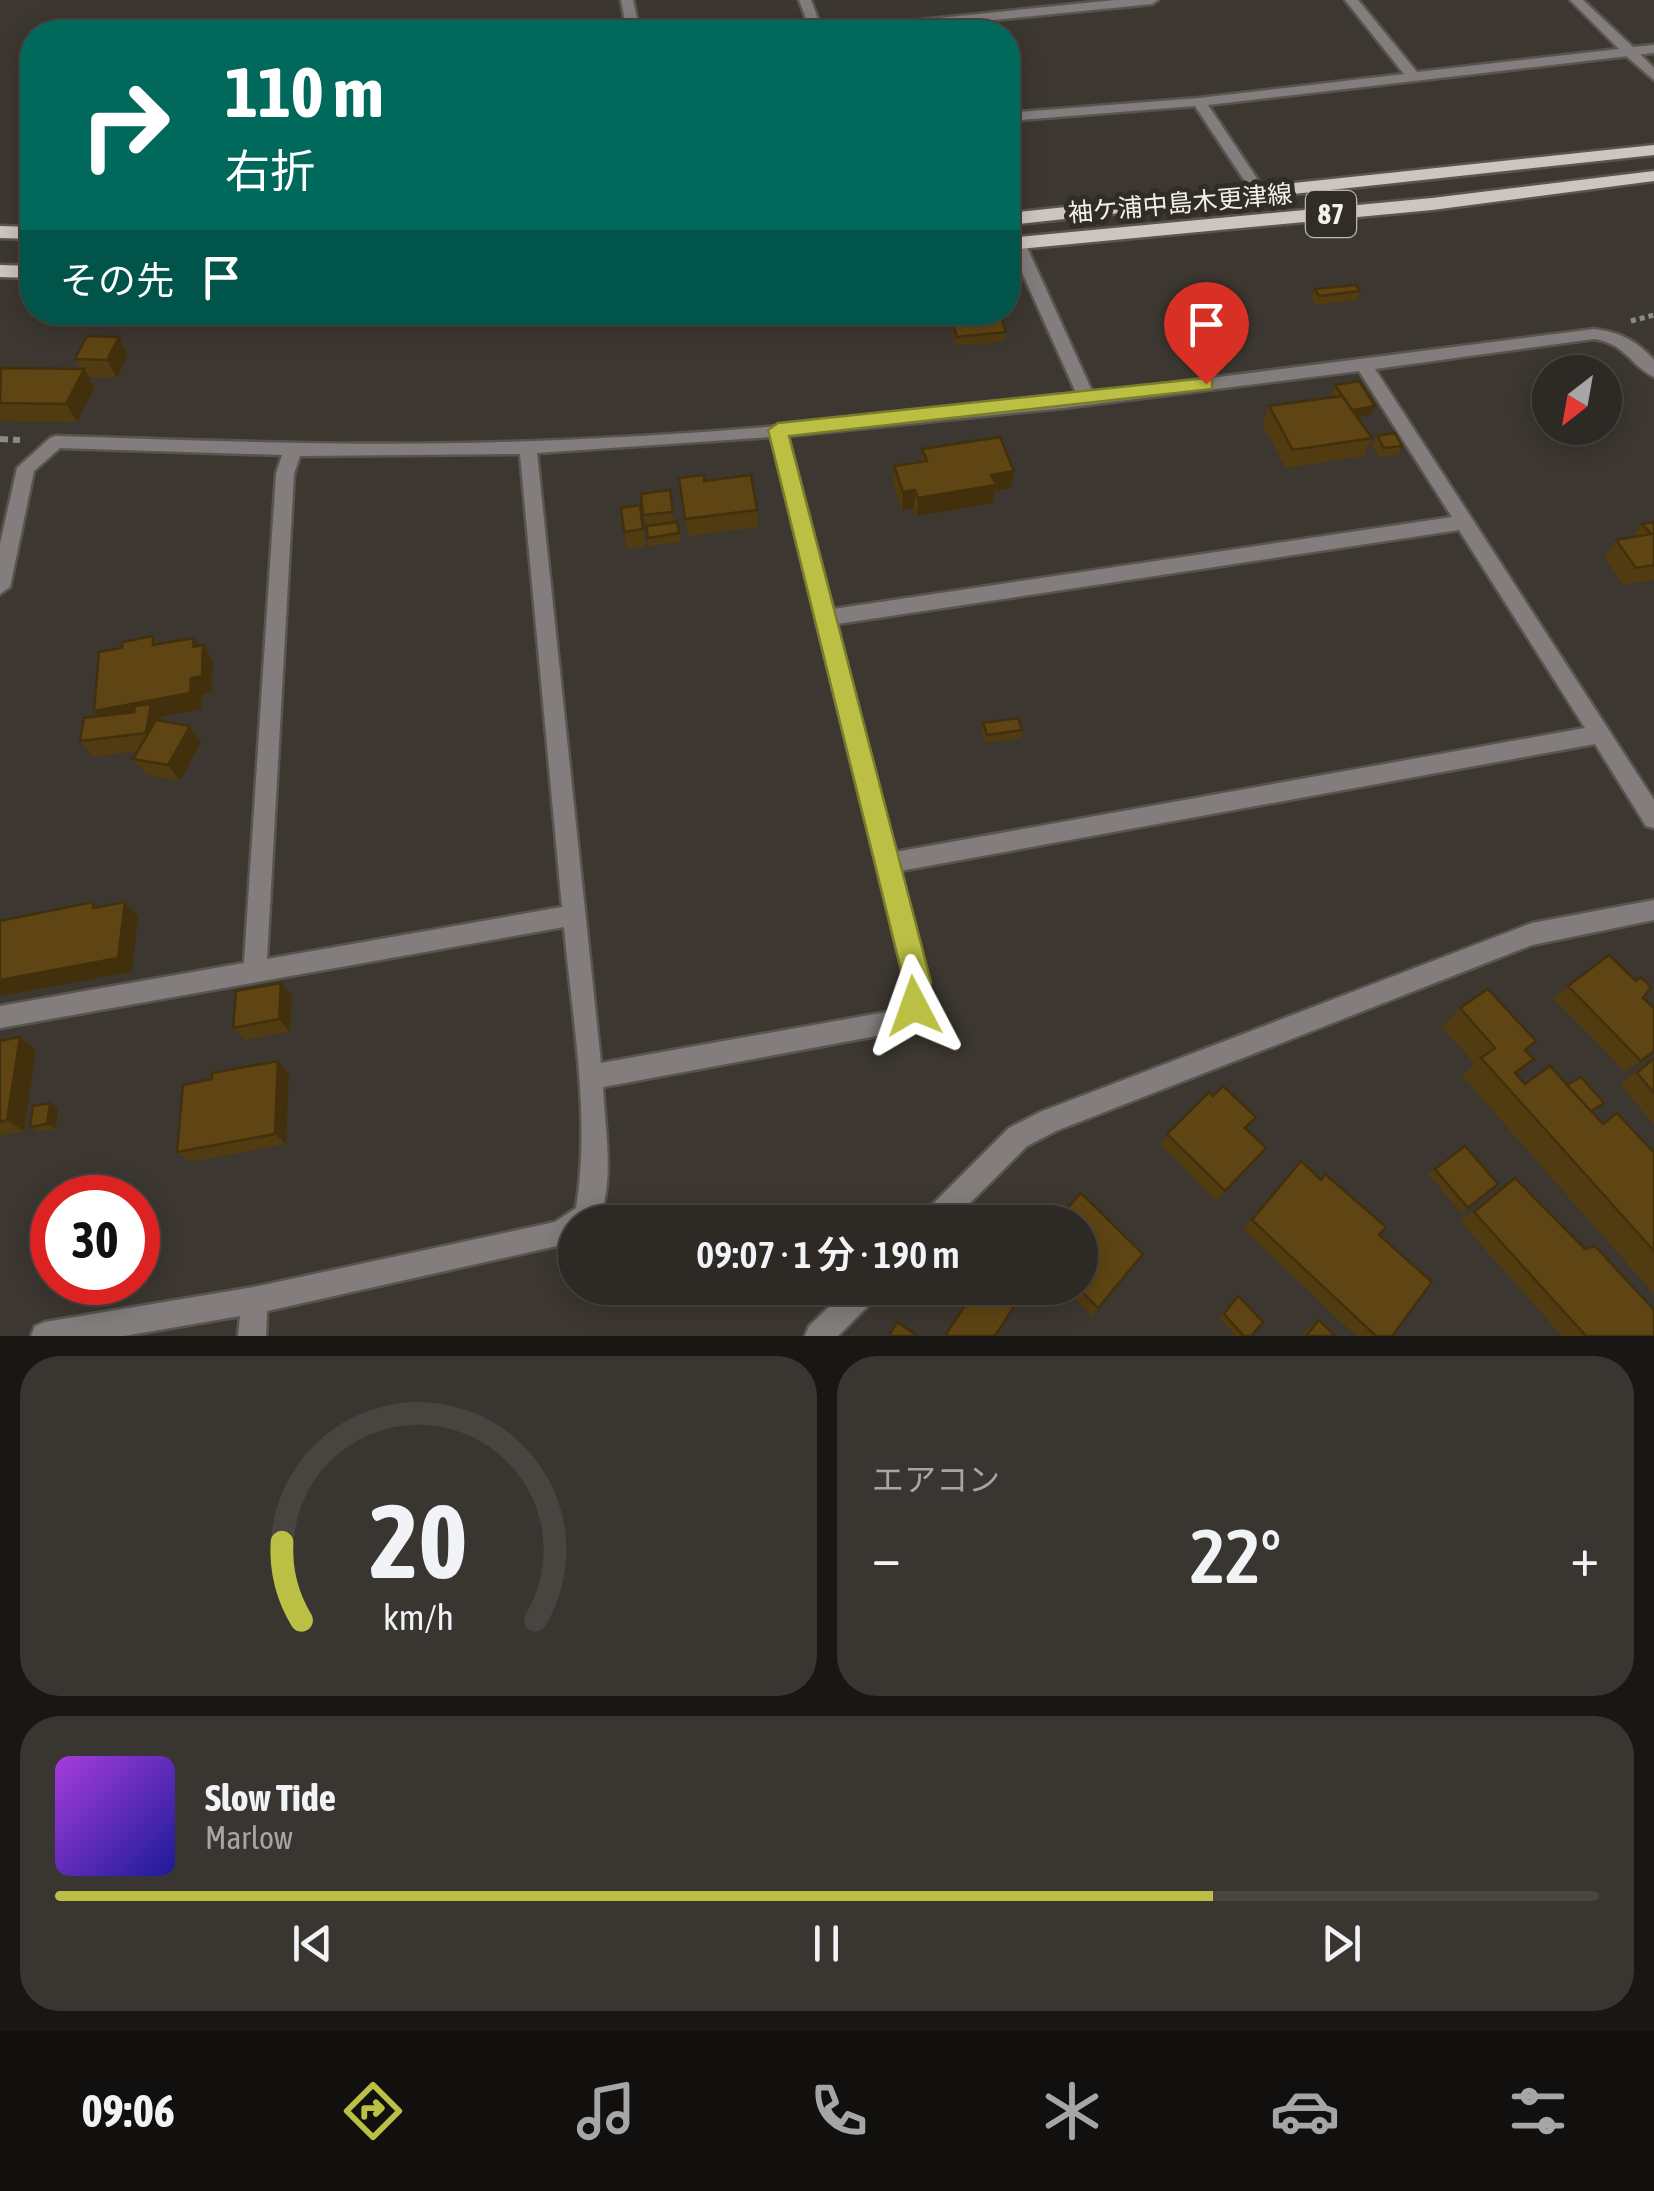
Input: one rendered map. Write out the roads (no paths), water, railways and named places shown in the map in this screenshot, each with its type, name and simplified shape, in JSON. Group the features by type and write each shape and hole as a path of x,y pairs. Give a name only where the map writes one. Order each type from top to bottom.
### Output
{"main road":[{"name":"袖ケ浦中島木更津線","path":"1020,218 1654,150"},
{"name":"袖ケ浦中島木更津線","path":"1020,242 1412,206 1654,176"}],"street":[{"path":"954,20 1152,0"},
{"path":"1351,0 1414,77"},
{"path":"1576,0 1654,76"},
{"path":"1020,116 1200,102 1654,49"},
{"path":"1200,102 1261,195"},
{"path":"1020,260 1086,398"},
{"path":"0,588 26,468 56,442 293,449 528,448 778,430 1086,398 1594,334 1616,336 1634,347 1654,371"},
{"path":"1364,366 1654,819"},
{"path":"590,1077 898,1020 914,1006 917,982 778,430"},
{"path":"528,448 590,1077 594,1177 590,1205"},
{"path":"254,972 285,474 293,449"},
{"path":"827,618 1464,522"},
{"path":"887,864 1600,734"},
{"path":"950,1205 1018,1137 1049,1120 1532,934 1654,910"},
{"path":"0,1018 575,915"},
{"path":"45,1336 254,1300 558,1235"},
{"path":"252,1336 254,1300"},
{"path":"819,1336 851,1305"}]}
